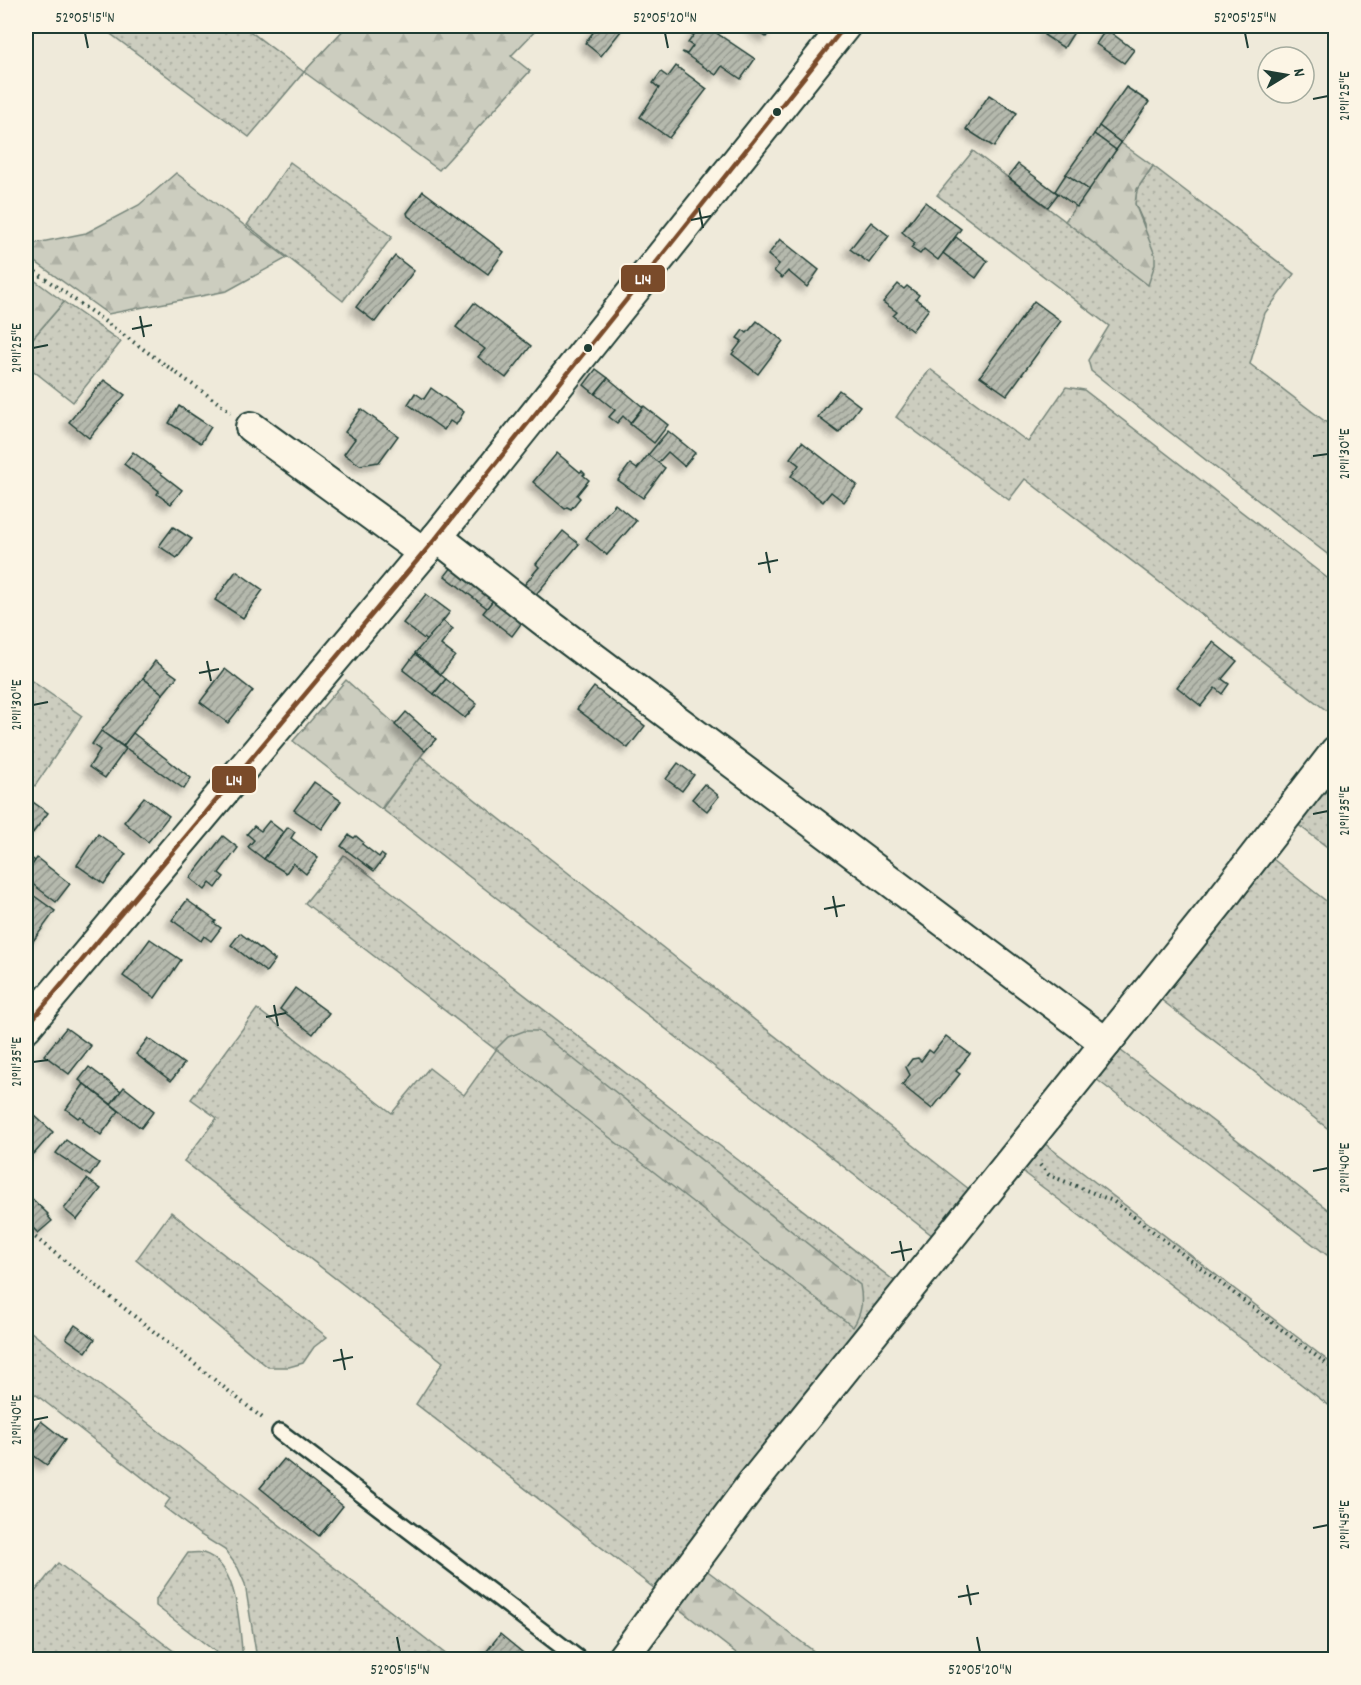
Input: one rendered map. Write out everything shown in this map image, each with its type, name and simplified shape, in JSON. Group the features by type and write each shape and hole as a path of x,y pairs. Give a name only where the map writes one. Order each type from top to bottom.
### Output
{"street":[{"path":"26,1027 431,545 845,26"},
{"path":"251,427 572,641 1106,1043"},
{"path":"621,1659 752,1484 1220,901 1335,751"}],"lane":[{"path":"280,1432 580,1659"}],"path":[{"path":"26,265 251,427"},
{"path":"1024,1146 1049,1175 1113,1201 1335,1371"},
{"path":"26,1230 280,1432"}],"green space":[{"path":"100,26 243,26 304,72 249,137"},
{"path":"347,26 540,26 511,56 530,71 439,170 304,72"},
{"path":"1121,143 1153,166 1137,189 1135,204 1155,255 1155,264 1148,285 1065,221"},
{"path":"973,151 1148,284 1144,224 1135,204 1137,189 1153,166 1294,274 1265,313 1250,364 1335,429 1335,560 1091,371 1088,360 1109,326 937,195"},
{"path":"290,162 392,237 343,301 247,225"},
{"path":"176,173 287,258 227,291 108,314 26,255 26,245 86,233 139,205"},
{"path":"26,274 64,302 26,346"},
{"path":"64,302 121,342 73,402 26,365 26,346"},
{"path":"930,369 1028,442 1066,387 1084,390 1335,584 1335,717 1025,479 1009,500 896,417"},
{"path":"26,677 82,716 35,786 26,780"},
{"path":"346,680 425,751 381,809 293,741"},
{"path":"420,756 974,1193 937,1239 382,809"},
{"path":"1322,789 1335,800 1335,853 1296,823"},
{"path":"344,855 901,1286 791,1418 655,1589 416,1404 443,1362 184,1161 217,1118 191,1099 257,1009 392,1113 429,1068 464,1095 496,1050 305,903"},
{"path":"1269,856 1335,908 1335,1134 1155,995"},
{"path":"524,1031 538,1031 860,1285 861,1307 853,1327 496,1049 508,1037"},
{"path":"1116,1047 1335,1215 1335,1261 1092,1076"},
{"path":"1040,1140 1335,1366 1335,1410 1016,1167"},
{"path":"171,1212 327,1337 314,1347 303,1363 289,1367 268,1367 136,1260"},
{"path":"26,1328 452,1659 257,1659 245,1584 238,1568 225,1550 199,1534 164,1507 170,1499 26,1387"},
{"path":"188,1553 203,1553 215,1559 231,1583 238,1615 243,1659 225,1659 156,1606 156,1599"},
{"path":"58,1563 184,1659 26,1659 26,1603"},
{"path":"701,1566 824,1659 744,1659 674,1605"}],"building":[{"path":"598,26 625,26 601,56 585,43"},
{"path":"700,26 706,26 755,59 741,79 722,66 716,75 682,52 687,54 693,46 688,43"},
{"path":"750,26 774,26 766,37"},
{"path":"1044,26 1078,26 1064,48 1044,35 1048,28"},
{"path":"1106,29 1134,50 1124,63 1096,44"},
{"path":"676,66 707,89 669,138 640,117 659,88 653,83 661,72 668,77"},
{"path":"1126,87 1149,102 1121,143 1099,126"},
{"path":"989,95 1017,113 994,147 966,129"},
{"path":"1099,126 1121,143 1116,150 1094,134"},
{"path":"1094,134 1116,150 1089,190 1066,174"},
{"path":"1018,164 1058,194 1048,207 1008,177"},
{"path":"1066,174 1089,190 1077,207 1055,191"},
{"path":"423,191 504,252 488,274 408,216 407,213"},
{"path":"925,202 961,229 938,260 924,249 920,254 911,248 915,243 902,232"},
{"path":"871,222 889,236 869,263 850,249"},
{"path":"956,237 988,261 976,278 943,253"},
{"path":"780,239 819,270 807,287 788,271 782,278 774,271 779,264 768,255"},
{"path":"395,256 414,271 375,322 356,307"},
{"path":"898,284 904,289 907,286 919,295 916,299 929,309 912,331 893,316 897,312 883,302"},
{"path":"1034,301 1061,321 1007,395 980,376"},
{"path":"474,303 531,346 506,378 478,357 485,349 456,327"},
{"path":"757,321 783,341 758,374 732,354 742,341 737,338 743,330 747,333"},
{"path":"596,369 608,378 595,394 584,385"},
{"path":"608,378 643,407 630,423 623,416 617,423 609,417 615,410 595,394"},
{"path":"104,380 125,395 89,438 69,422"},
{"path":"431,388 464,412 456,425 450,421 444,430 408,404 415,393 424,399"},
{"path":"839,390 860,406 839,433 818,417"},
{"path":"179,406 211,427 201,443 169,423"},
{"path":"644,406 668,425 654,443 630,424"},
{"path":"361,409 398,436 379,462 360,465 344,454 355,439 345,432"},
{"path":"668,431 695,453 684,466 668,452 658,463 648,455"},
{"path":"802,442 857,485 844,502 831,492 823,502 791,476 799,465 790,458"},
{"path":"133,452 182,490 171,504 157,494 159,491 124,464"},
{"path":"557,453 580,472 582,471 589,480 577,495 580,498 571,509 567,507 565,509 533,482"},
{"path":"648,455 665,468 643,498 618,480 630,464 637,469"},
{"path":"615,504 636,521 607,555 586,538"},
{"path":"173,527 192,539 177,558 159,546"},
{"path":"563,531 579,544 532,599 521,589 539,567 536,564"},
{"path":"456,562 498,594 487,608 445,576"},
{"path":"236,571 263,590 243,618 215,600"},
{"path":"426,594 450,612 427,641 403,623"},
{"path":"498,594 526,617 512,636 483,613"},
{"path":"443,621 453,629 441,645 455,656 441,674 415,653"},
{"path":"1213,642 1237,661 1222,679 1229,684 1222,694 1215,688 1201,706 1177,687"},
{"path":"415,654 446,679 434,694 403,670"},
{"path":"155,661 177,677 163,694 143,678"},
{"path":"225,669 253,691 228,723 200,702"},
{"path":"143,678 163,694 123,746 101,731"},
{"path":"446,679 477,704 465,718 434,694"},
{"path":"594,687 645,726 628,748 577,709"},
{"path":"406,712 436,739 425,751 395,725"},
{"path":"101,731 126,749 105,778 89,767 100,750 92,744"},
{"path":"133,733 191,778 184,789 123,746"},
{"path":"678,763 694,775 682,791 666,779"},
{"path":"314,782 341,801 322,829 294,810"},
{"path":"704,784 719,796 707,811 692,799"},
{"path":"26,797 48,813 26,842"},
{"path":"144,797 169,816 148,842 124,822"},
{"path":"269,821 283,832 264,859 248,847 254,840 247,834 254,826 261,831"},
{"path":"288,827 295,832 291,838 318,858 306,874 293,863 286,873 264,859"},
{"path":"98,834 126,854 104,884 77,865"},
{"path":"349,835 354,838 356,836 363,842 362,844 379,857 381,854 385,857 374,871 341,846"},
{"path":"223,836 238,848 219,873 224,877 216,888 210,883 205,890 190,878"},
{"path":"26,854 35,861 26,874"},
{"path":"37,858 70,884 56,902 26,879 26,874"},
{"path":"26,890 55,911 31,944 26,940"},
{"path":"187,900 216,921 214,923 221,928 211,941 204,936 201,941 172,920"},
{"path":"240,933 275,960 266,972 231,945"},
{"path":"150,939 181,960 155,998 123,976"},
{"path":"295,988 329,1013 313,1034 280,1009"},
{"path":"66,1028 91,1046 69,1074 44,1055"},
{"path":"946,1036 970,1054 956,1071 960,1074 932,1109 902,1085 910,1075 906,1067 912,1059 918,1058 921,1061 929,1050 933,1053"},
{"path":"148,1038 184,1064 171,1081 136,1054"},
{"path":"89,1067 121,1091 111,1104 79,1080"},
{"path":"84,1084 119,1111 101,1135 80,1116 78,1118 66,1109"},
{"path":"124,1087 154,1111 141,1128 111,1104"},
{"path":"26,1108 53,1132 34,1154 26,1146"},
{"path":"66,1140 99,1163 90,1176 56,1153"},
{"path":"87,1179 101,1189 77,1220 64,1209"},
{"path":"26,1193 48,1214 52,1221 38,1233 26,1221"},
{"path":"75,1325 95,1339 86,1352 66,1338"},
{"path":"41,1421 65,1440 47,1465 26,1450 26,1442"},
{"path":"284,1459 343,1506 319,1536 260,1488"},
{"path":"500,1634 528,1657 526,1660 480,1660"}],"transit line":[{"name":"L14","path":"26,1027 437,537 845,26"}]}
